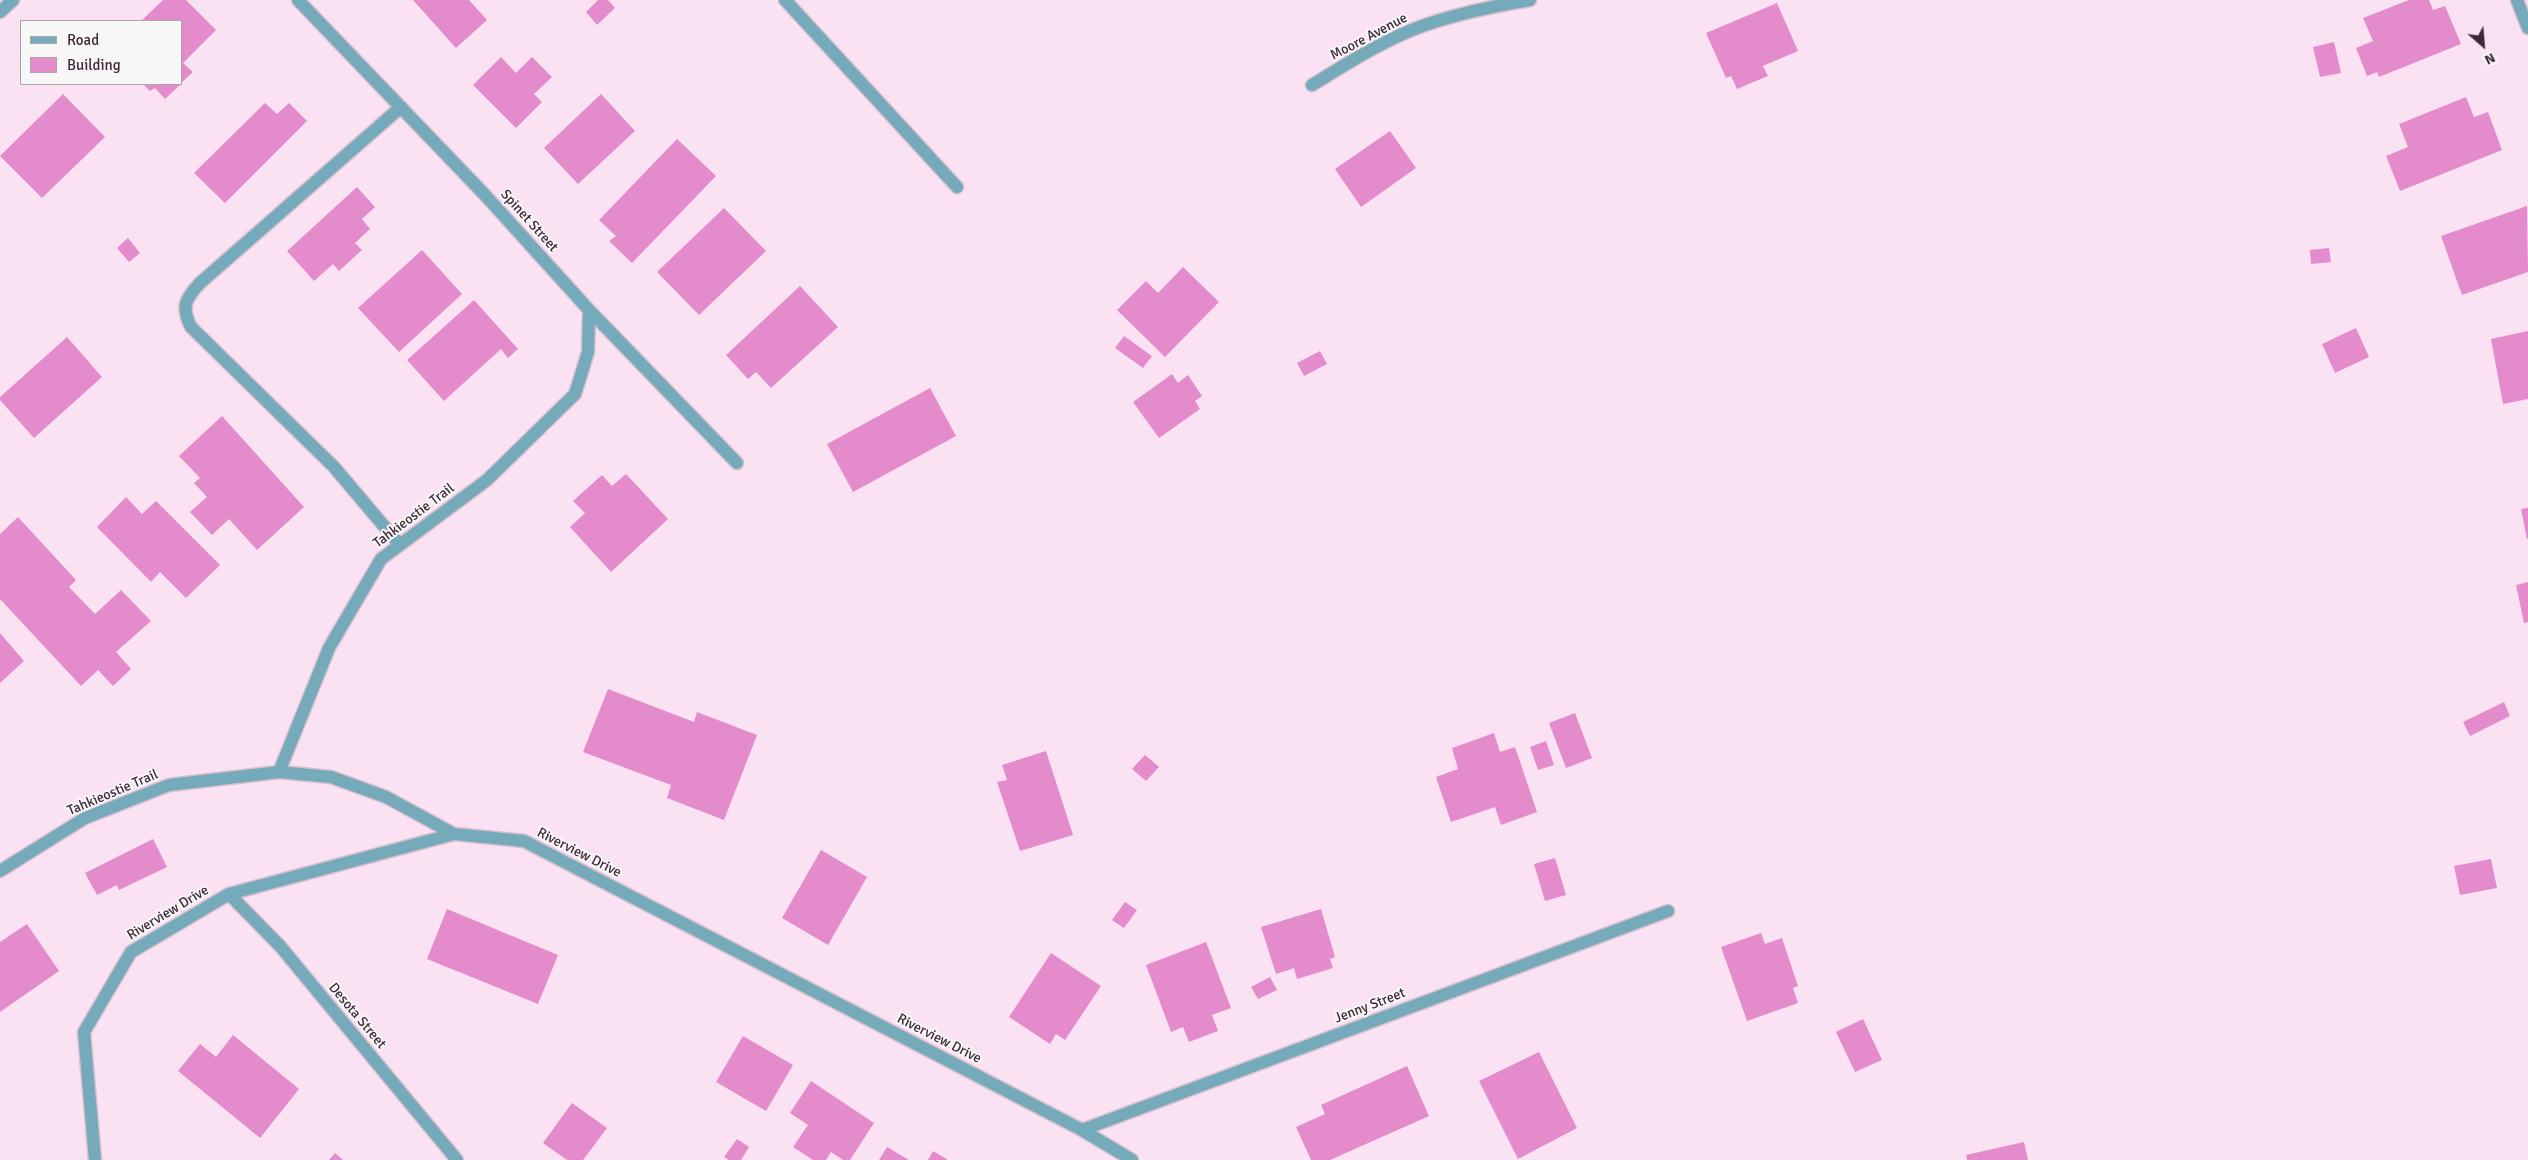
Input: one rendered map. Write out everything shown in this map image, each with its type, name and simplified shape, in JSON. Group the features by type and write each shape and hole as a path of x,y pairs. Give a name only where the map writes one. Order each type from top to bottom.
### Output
{"street":[{"path":"0,12 13,0"},
{"name":"Spinet Street","path":"298,0 486,195 589,310 737,463"},
{"path":"785,0 958,187"},
{"name":"Moore Avenue","path":"1312,85 1370,50 1424,25 1483,8 1530,0"},
{"path":"2517,0 2528,28"},
{"path":"400,545 334,467 191,327 184,314 188,296 200,283 401,106"},
{"name":"Tahkieostie Trail","path":"279,772 329,648 381,559 487,480 575,394 588,352 589,310"},
{"name":"Tahkieostie Trail","path":"0,871 85,818 170,785 279,772 331,777 386,797 454,834"},
{"name":"Riverview Drive","path":"95,1160 84,1032 131,952 229,894 454,834 524,841 1082,1130 1132,1160"},
{"name":"Desota Street","path":"229,894 280,946 457,1160"},
{"name":"Jenny Street","path":"1082,1130 1668,911"}],"building":[{"path":"163,0 186,0 216,30 183,63 193,72 182,82 182,20 142,20"},
{"path":"413,0 469,0 487,20 456,48"},
{"path":"598,0 608,0 615,8 597,25 586,12"},
{"path":"2409,0 2429,0 2433,10 2445,6 2461,44 2379,77 2377,72 2367,76 2356,48 2373,41 2363,18"},
{"path":"1777,3 1798,51 1763,66 1768,76 1737,89 1731,76 1726,78 1706,33"},
{"path":"2334,42 2341,73 2320,77 2313,47"},
{"path":"501,57 516,73 532,57 552,77 534,94 542,102 516,128 473,85"},
{"path":"144,85 180,85 165,99 155,88 150,91"},
{"path":"63,94 105,137 42,198 0,156"},
{"path":"601,94 635,131 578,184 544,148"},
{"path":"2466,97 2474,117 2488,112 2502,150 2400,191 2386,156 2408,147 2399,124"},
{"path":"265,103 277,114 289,103 307,121 225,203 194,173"},
{"path":"1390,131 1416,168 1361,207 1335,169"},
{"path":"677,139 716,176 632,263 609,241 616,236 599,220"},
{"path":"357,187 375,207 362,219 370,229 355,243 362,250 339,271 333,264 314,281 287,251"},
{"path":"2527,206 2528,272 2462,295 2441,236"},
{"path":"724,208 766,251 699,315 657,272"},
{"path":"128,238 140,253 129,262 117,248"},
{"path":"2329,248 2331,262 2311,264 2310,250"},
{"path":"422,250 462,294 399,352 358,308"},
{"path":"1183,267 1219,302 1165,357 1117,310 1146,281 1158,293"},
{"path":"800,286 838,327 771,388 756,372 748,379 726,355"},
{"path":"474,300 518,349 508,358 501,349 444,401 407,360"},
{"path":"2356,328 2369,357 2335,373 2322,344"},
{"path":"2528,331 2528,399 2503,404 2491,339"},
{"path":"1124,336 1152,356 1143,368 1115,348"},
{"path":"67,337 102,377 34,438 0,400 0,397"},
{"path":"1320,351 1327,364 1304,376 1297,363"},
{"path":"1172,374 1178,383 1188,375 1202,396 1195,401 1200,409 1159,438 1133,402"},
{"path":"930,388 956,436 853,492 827,444"},
{"path":"222,416 304,507 257,550 229,519 212,535 190,512 207,497 194,483 200,478 179,456"},
{"path":"626,474 668,519 611,572 570,527 585,513 573,501 602,475 612,486"},
{"path":"126,497 142,514 156,501 220,565 186,598 160,572 151,582 97,527"},
{"path":"2528,508 2528,539 2527,539 2521,509"},
{"path":"18,517 76,580 69,587 95,614 121,590 151,621 116,652 131,669 113,686 98,670 81,686 0,599 0,534"},
{"path":"2528,582 2528,622 2524,623 2516,585"},
{"path":"0,633 24,661 0,683"},
{"path":"608,689 694,722 697,712 757,735 724,820 667,798 671,785 583,752"},
{"path":"2504,702 2510,716 2470,736 2463,722"},
{"path":"1575,713 1592,758 1566,768 1549,723"},
{"path":"1494,733 1500,752 1515,747 1537,812 1501,825 1495,807 1451,822 1436,777 1458,769 1452,748"},
{"path":"1546,741 1554,765 1538,770 1530,747"},
{"path":"1046,751 1073,835 1020,851 997,782 1007,780 1002,765"},
{"path":"1145,755 1159,767 1146,781 1132,769"},
{"path":"153,839 167,867 119,890 117,885 97,895 85,873"},
{"path":"821,850 867,877 828,945 782,918"},
{"path":"1555,858 1566,895 1545,901 1534,864"},
{"path":"2491,859 2497,888 2460,895 2454,866"},
{"path":"1125,902 1137,910 1124,928 1112,920"},
{"path":"447,909 558,955 538,1004 427,959"},
{"path":"1321,909 1335,957 1330,959 1333,968 1297,979 1294,968 1276,974 1261,927"},
{"path":"27,924 59,971 0,1012 0,942"},
{"path":"1761,933 1765,944 1782,938 1798,986 1793,988 1798,1003 1747,1021 1721,947"},
{"path":"1206,942 1231,1008 1212,1015 1218,1031 1189,1042 1183,1027 1171,1032 1146,965"},
{"path":"1051,953 1101,986 1065,1040 1056,1034 1050,1044 1009,1017"},
{"path":"1270,977 1277,990 1258,999 1251,987"},
{"path":"1863,1019 1882,1060 1855,1072 1836,1032"},
{"path":"233,1035 299,1089 260,1138 178,1071 200,1044 216,1057"},
{"path":"743,1036 793,1065 766,1111 716,1082"},
{"path":"1539,1052 1577,1128 1518,1159 1479,1081"},
{"path":"1407,1066 1429,1116 1330,1160 1311,1160 1296,1127 1325,1114 1321,1105"},
{"path":"811,1081 874,1123 850,1160 843,1160 831,1152 826,1160 813,1160 793,1147 808,1125 790,1113"},
{"path":"572,1103 607,1128 583,1160 567,1160 543,1143"},
{"path":"737,1139 749,1147 741,1160 729,1160 724,1157"},
{"path":"2024,1142 2028,1160 1967,1160 1966,1155"},
{"path":"887,1147 909,1160 879,1160"},
{"path":"933,1151 948,1160 928,1160"},
{"path":"335,1153 343,1160 329,1160"}]}
